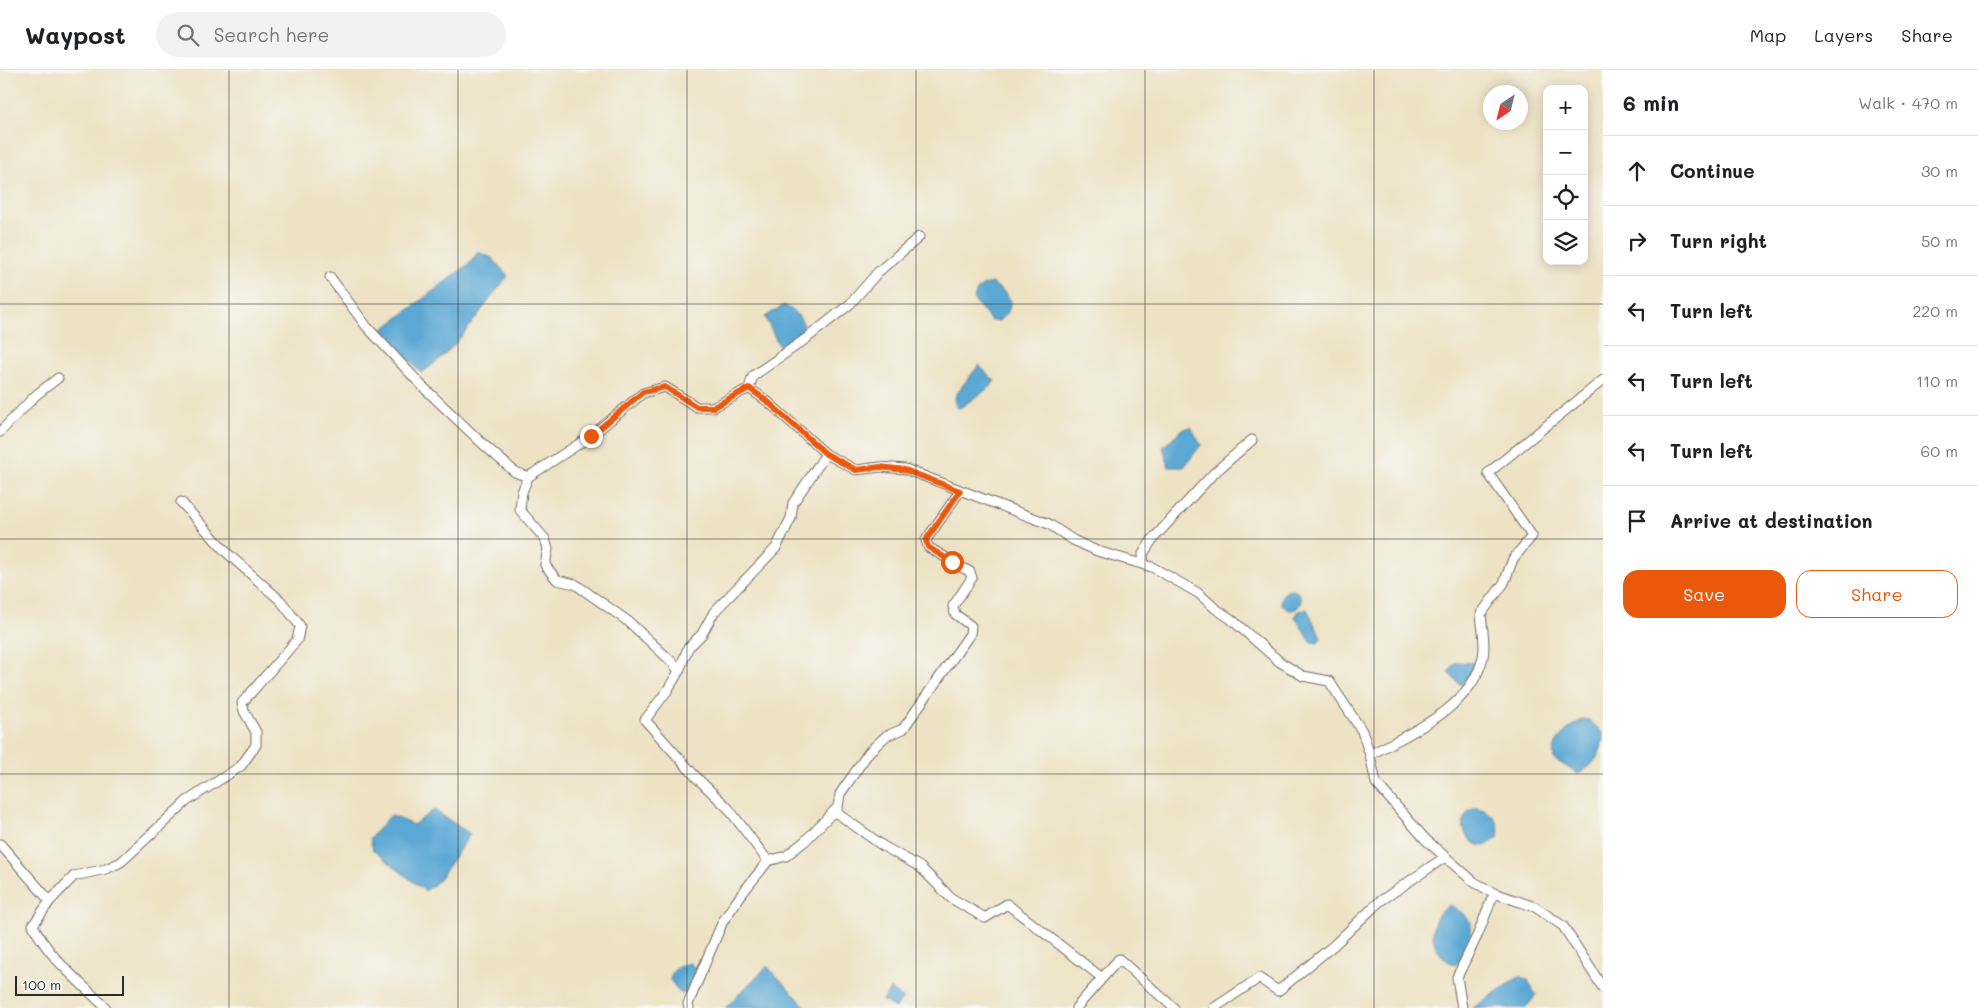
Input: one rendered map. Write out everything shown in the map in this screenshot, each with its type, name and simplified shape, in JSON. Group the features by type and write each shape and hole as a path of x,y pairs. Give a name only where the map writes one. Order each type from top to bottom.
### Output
{"street":[{"path":"679,671 674,663 629,622 575,584 557,580 551,573 545,565 548,549 545,539 520,510 522,492 528,477 591,436 643,392 665,387 697,407 714,407 749,388 753,376 807,338 850,304 878,272 919,237"},
{"path":"330,277 367,327 422,386 484,445 516,472 528,477"},
{"path":"0,432 36,395 58,378"},
{"path":"1370,755 1450,710 1474,680 1484,655 1481,614 1504,583 1513,559 1532,536 1488,473 1603,380"},
{"path":"749,388 767,401 826,454 856,470 880,467 905,470 1049,524 1073,540 1097,551 1152,567 1198,593 1280,662 1303,676 1329,681 1362,731 1376,783 1426,840 1474,882 1494,893 1535,907 1563,926 1603,988"},
{"path":"1144,565 1143,554 1152,540 1213,474 1252,440"},
{"path":"768,861 728,808 696,778 645,720 667,691 679,671 688,648 702,634 714,612 776,548 791,518 793,503 826,454"},
{"path":"689,1008 688,1004 723,921 768,861 786,856 838,807 840,794 869,752 886,736 903,729 970,634 971,626 956,614 953,606 972,578 970,572 928,547 926,540 960,491"},
{"path":"106,1008 62,966 42,943 33,925 50,901 74,876 106,869 121,862 187,801 241,766 256,746 256,732 244,711 242,703 297,640 300,626 281,601 226,552 182,502"},
{"path":"834,811 883,846 920,867 951,898 985,918 1007,904 1101,977"},
{"path":"0,844 50,901"},
{"path":"1214,1008 1232,994 1259,978 1278,991 1334,945 1379,902 1445,857"},
{"path":"1462,1008 1457,977 1478,934 1494,893"},
{"path":"1076,1008 1101,977 1119,959 1174,1008"}],"water":[{"path":"478,252 492,258 508,276 458,340 447,352 421,373 382,330 470,263"},
{"path":"992,283 1004,292 1011,301 1008,312 999,321 991,321 974,300 980,288"},
{"path":"784,305 800,317 806,335 791,345 780,348 765,317"},
{"path":"979,365 995,381 990,387 960,408 956,407 954,400 956,395"},
{"path":"1191,427 1201,445 1184,467 1169,467 1163,447 1181,430"},
{"path":"1291,590 1298,593 1301,600 1298,607 1291,610 1284,607 1281,600 1284,593"},
{"path":"1307,609 1321,637 1318,643 1311,642 1295,617 1299,611"},
{"path":"1456,662 1474,663 1472,673 1461,685 1448,673"},
{"path":"1583,719 1589,720 1603,733 1603,740 1597,757 1578,774 1554,759 1554,752 1555,746 1562,735"},
{"path":"1475,808 1485,811 1494,817 1498,827 1498,838 1485,846 1478,845 1472,841 1464,830 1464,818 1468,812"},
{"path":"434,810 470,834 437,882 425,891 373,850 370,838 391,815 413,825"},
{"path":"1450,905 1467,917 1471,926 1468,946 1455,965 1446,960 1440,953 1435,945 1433,936 1436,918"},
{"path":"690,963 696,969 686,993 680,993 670,980 672,973 677,968"},
{"path":"767,966 807,1008 725,1008"},
{"path":"1520,976 1528,980 1536,996 1525,1008 1473,1008"},
{"path":"890,989 903,998 896,1008 883,1001"}],"route":[{"path":"591,436 643,392 665,387 697,407 714,407 749,388 767,401 826,454 856,470 880,467 905,470 960,491 926,540 928,547 952,562"}]}
